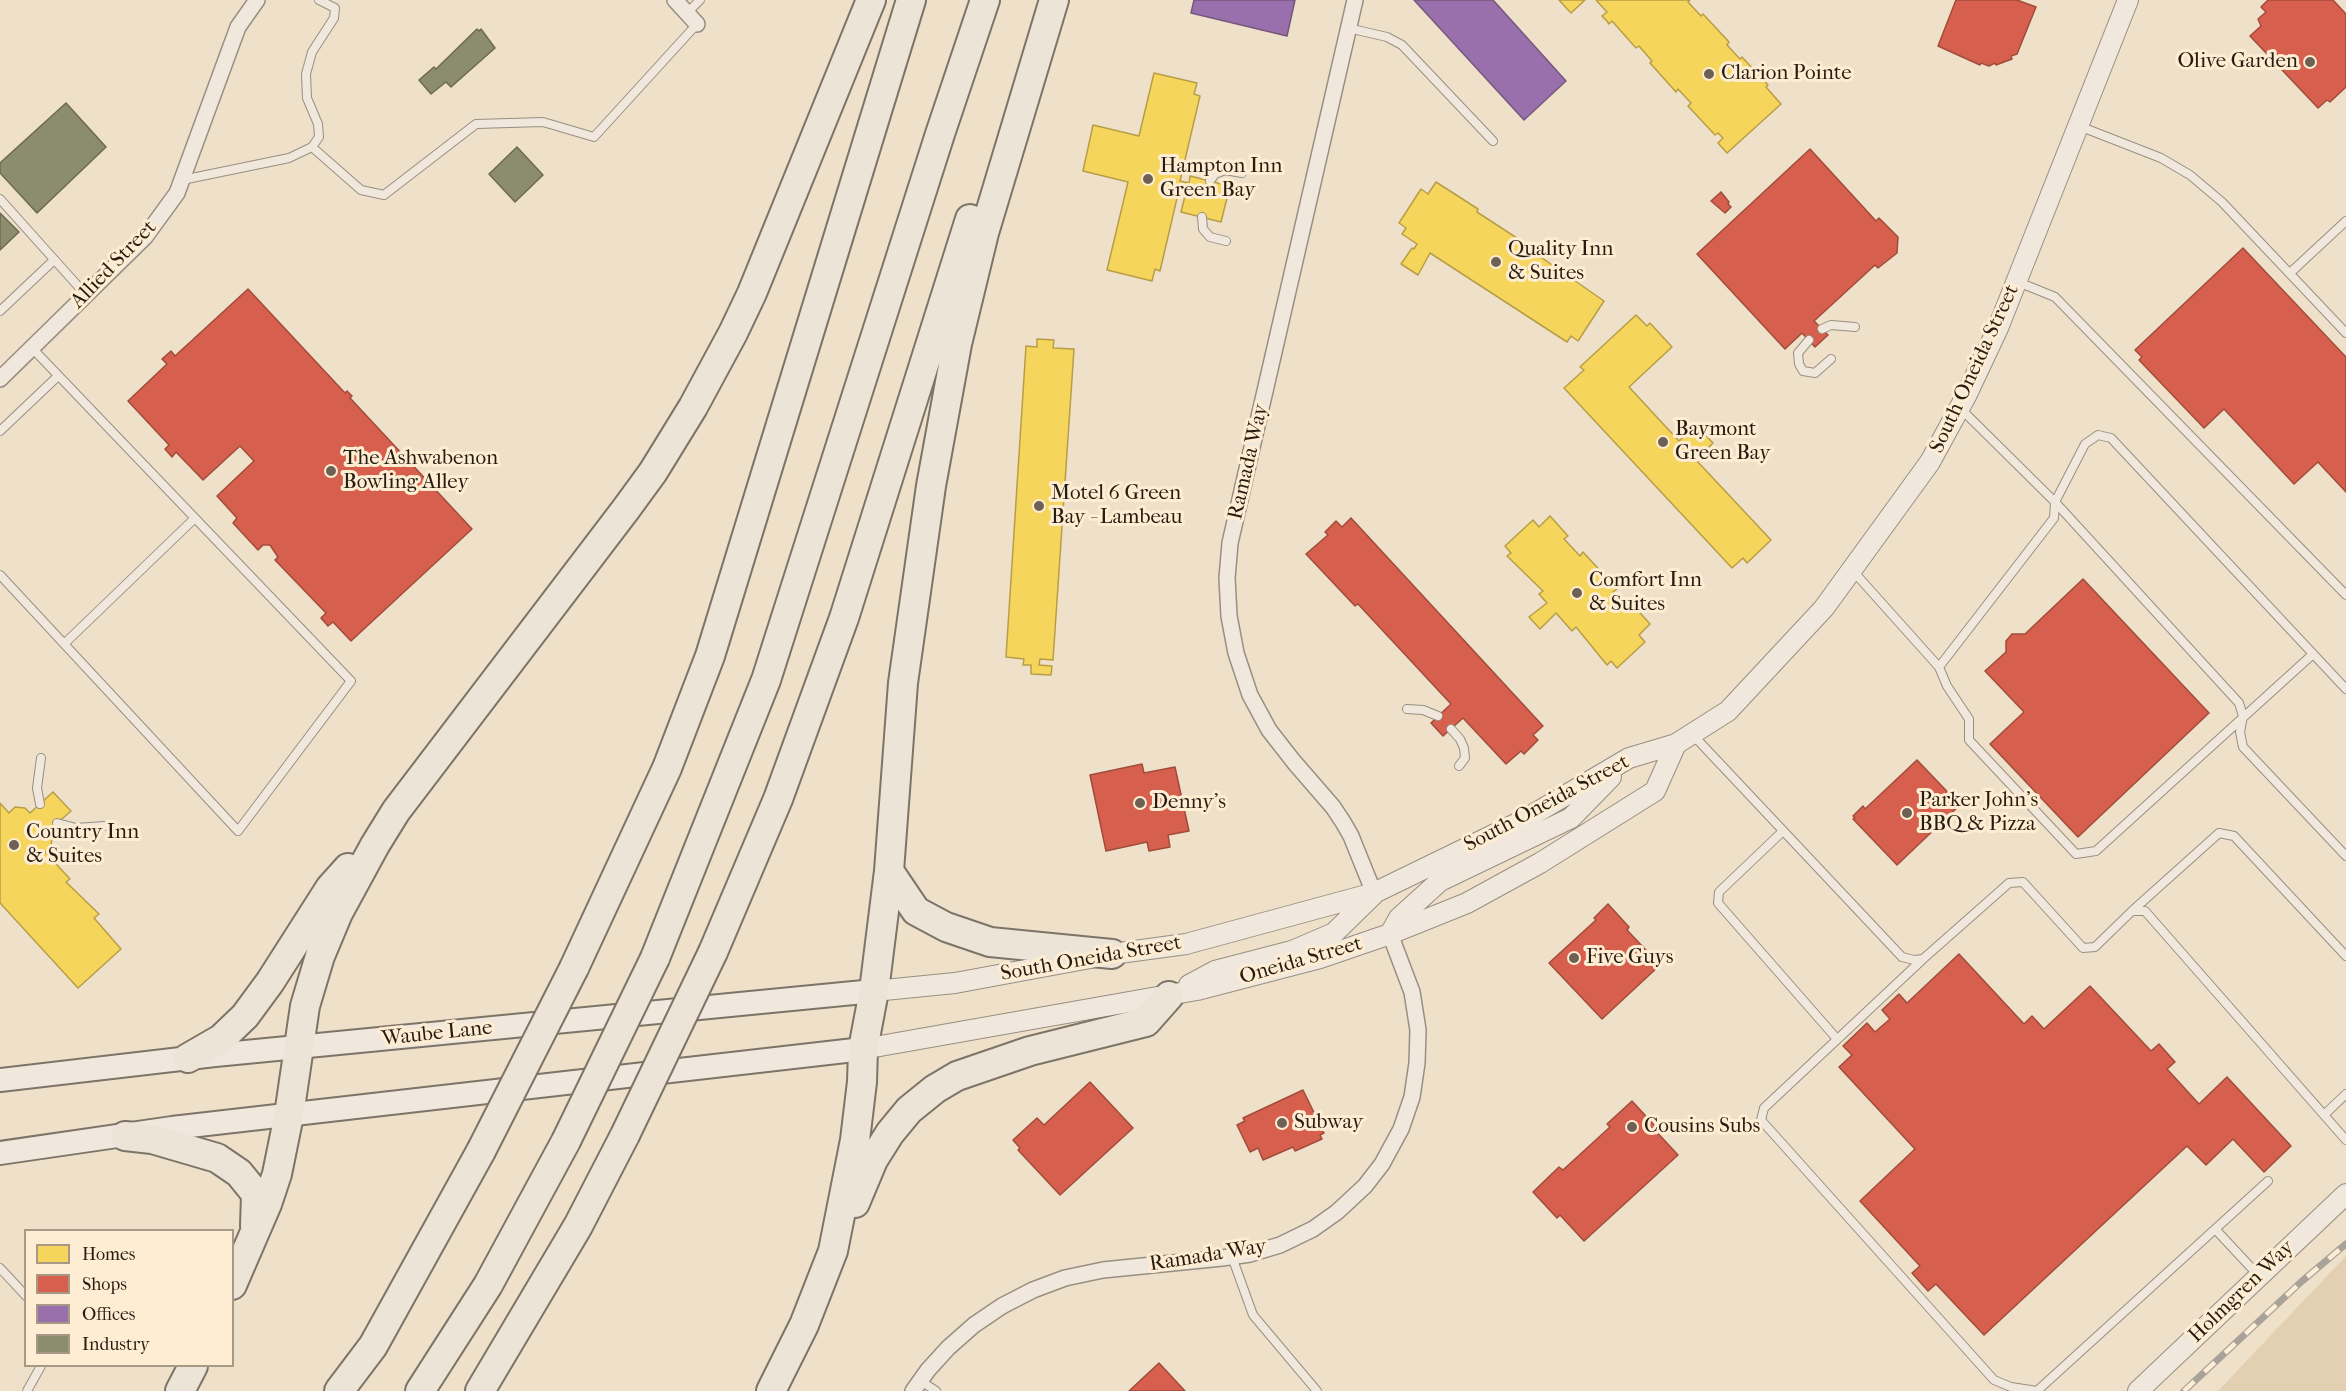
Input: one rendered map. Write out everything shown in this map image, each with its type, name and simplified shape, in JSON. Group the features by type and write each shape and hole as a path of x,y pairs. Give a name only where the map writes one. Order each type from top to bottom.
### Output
{"highway":[{"path":"234,1281 254,1237 274,1182 289,1115 305,1006 320,956 338,914 375,844 413,787 626,509 653,472 693,407 752,293 871,0"},
{"path":"339,1391 373,1346 481,1151 574,968 667,768 710,656 911,0"},
{"path":"420,1391 488,1285 566,1141 655,958 766,680 985,0"},
{"path":"480,1391 578,1226 625,1135 713,952 778,800 844,618 956,261 1042,0"},
{"path":"833,1251 855,1140 862,1082 863,1049 874,991 889,871 903,683 931,486 951,377 984,233 1054,0"},
{"path":"188,1058 221,1039 245,1016 267,987 336,880 375,844"},
{"path":"889,871 916,911 946,927 990,942 1113,954"},
{"path":"771,1391 804,1325 873,1160 909,1110 935,1089 957,1076 1030,1051 1146,1022 1168,996"},
{"path":"125,1136 152,1139 217,1158 239,1173 256,1194 254,1237"},
{"path":"180,1391 192,1367"}],"main road":[{"name":"Waube Lane","path":"0,1080 188,1058 874,991"},
{"path":"0,1153 172,1128 863,1049"}],"street":[{"name":"Allied Street","path":"0,379 145,237 177,193 238,27 256,0"},
{"path":"675,0 692,18"},
{"name":"Ramada Way","path":"1355,0 1230,543 1227,578 1229,616 1236,653 1250,694 1269,730 1333,807 1351,836 1374,893"},
{"name":"South Oneida Street","path":"874,991 956,982 1113,954 1186,944 1374,893 1522,821 1629,758 1684,739 1728,711 1824,608 1930,462 1960,408 1998,328 2128,0"},
{"name":"Oneida Street","path":"863,1049 1168,996 1320,958 1390,934 1467,903 1540,863 1655,791 1684,739"},
{"path":"1390,934 1399,918 1440,881 1571,818 1629,758"},
{"path":"1168,996 1215,971 1292,951 1334,933 1374,893"},
{"name":"Ramada Way","path":"917,1386 948,1348 974,1325 1002,1306 1033,1290 1065,1278 1103,1270 1232,1257 1280,1245 1312,1229 1337,1212 1365,1186 1382,1164 1401,1129 1414,1086 1417,1064 1418,1030 1412,992 1390,934"},
{"name":"Holmgren Way","path":"2138,1391 2346,1194"}],"lane":[{"path":"182,180 289,158 312,147 319,137 318,124 307,98 306,74 312,52 334,18 335,8 319,0"},
{"path":"312,147 361,190 384,195 476,124 543,122 594,137 692,18 700,0"},
{"path":"1348,28 1387,37 1402,45 1493,141"},
{"path":"2078,126 2161,158 2190,175 2222,202 2346,333"},
{"path":"1210,181 1215,174 1225,170 1242,173"},
{"path":"0,199 86,295"},
{"path":"1202,217 1203,229 1210,237 1226,241"},
{"path":"2290,273 2346,221"},
{"path":"0,311 54,260"},
{"path":"2017,281 2055,297 2346,596"},
{"path":"1822,329 1830,325 1855,327"},
{"path":"1809,340 1798,353 1799,364 1803,371 1815,373 1831,359"},
{"path":"0,575 238,831 351,681 32,348"},
{"path":"0,431 58,376"},
{"path":"1960,408 2055,502 2239,703 2243,716 2240,732 2243,747 2346,856"},
{"path":"1939,667 2054,519 2055,502 2085,444 2098,435 2111,438 2346,689"},
{"path":"64,644 195,518"},
{"path":"1852,570 1939,667 1947,686 1969,719 1969,740 2076,854 2096,851 2313,654"},
{"path":"1407,709 1424,710 1438,716"},
{"path":"1451,729 1464,748 1465,758 1459,766"},
{"path":"1684,739 1784,831 1902,957 1914,960 1923,959"},
{"path":"40,804 37,788 41,758"},
{"path":"57,823 76,828 104,826"},
{"path":"1784,831 1719,892 1718,903 1837,1039"},
{"path":"2268,1181 2037,1391 2010,1388 1994,1380 1761,1120 1764,1107 1923,959 2009,883 2023,882 2083,948 2096,947 2132,911 2219,833 2234,836 2346,956"},
{"path":"2132,911 2145,911 2346,1140"},
{"path":"2324,1115 2346,1094"},
{"path":"2216,1230 2259,1276"},
{"path":"1232,1257 1253,1315 1317,1391"},
{"path":"0,1268 24,1294"},
{"path":"27,1391 40,1367"},
{"path":"917,1386 936,1391"}],"shaded area":[{"path":"2346,1256 2346,1391 2218,1391"}],"building: Homes":[{"path":"1559,0 1585,0 1571,13"},
{"name":"Clarion Pointe","path":"1596,0 1690,0 1688,2 1701,16 1703,14 1729,42 1727,45 1740,59 1742,57 1768,85 1766,87 1781,104 1727,153 1718,143 1723,138 1718,133 1715,135 1688,106 1691,103 1678,89 1676,92 1650,63 1652,61 1639,46 1636,48 1612,21 1609,24 1602,16 1607,12"},
{"name":"Hampton Inn Green Bay","path":"1154,73 1197,83 1194,94 1200,96 1180,181 1189,183 1190,176 1230,186 1221,222 1181,212 1185,196 1178,194 1160,271 1155,269 1152,281 1107,270 1128,182 1083,171 1093,125 1139,136"},
{"name":"Quality Inn & Suites","path":"1436,182 1478,209 1477,212 1523,242 1522,244 1604,301 1578,341 1571,336 1567,342 1430,253 1418,275 1401,264 1417,244 1402,234 1406,228 1399,223 1421,189 1428,194"},
{"name":"Baymont Green Bay","path":"1636,315 1647,326 1650,323 1672,347 1629,387 1679,441 1696,425 1713,443 1696,460 1771,540 1747,563 1743,558 1732,568 1564,388 1584,370 1580,367"},
{"path":"1037,339 1054,340 1053,348 1074,349 1053,660 1040,659 1039,665 1052,666 1051,675 1031,674 1031,665 1023,665 1024,659 1006,657 1026,346 1037,347"},
{"name":"Comfort Inn & Suites","path":"1550,516 1568,536 1564,539 1580,556 1583,552 1617,589 1613,592 1629,609 1633,605 1650,624 1639,635 1645,642 1617,668 1611,661 1607,665 1576,627 1572,631 1556,613 1540,629 1529,617 1547,603 1539,594 1543,591 1507,556 1511,553 1505,546 1533,520 1539,527"},
{"path":"53,792 71,811 47,832 52,837 51,847 45,852 70,879 66,882 99,914 94,918 121,949 78,988 0,903 0,803 9,813 15,807 25,808 30,813"}],"building: Shops":[{"path":"1956,0 2017,0 2036,7 2017,54 2011,56 2012,59 1989,66 1981,63 1980,65 1938,46"},
{"name":"Olive Garden","path":"2268,0 2333,0 2346,14 2346,87 2330,102 2327,100 2318,108 2250,36 2261,26 2258,19 2266,12 2261,7"},
{"path":"1810,149 1876,221 1879,218 1898,237 1897,253 1878,268 1875,265 1814,321 1828,335 1815,347 1802,333 1785,349 1697,254"},
{"path":"1721,192 1731,207 1725,213 1711,201"},
{"path":"2243,248 2346,357 2346,492 2318,462 2294,484 2224,409 2204,428 2139,360 2142,357 2135,350"},
{"name":"The Ashwabenon Bowling Alley","path":"248,289 345,393 347,391 352,396 350,398 472,529 351,641 333,622 328,626 321,618 326,613 275,560 278,557 270,545 263,545 258,550 233,523 237,518 217,496 254,461 240,446 203,480 176,452 172,457 165,449 169,445 128,401 167,364 162,359 171,351 175,356"},
{"path":"1351,518 1543,726 1533,735 1538,740 1524,754 1521,751 1506,764 1463,718 1443,736 1431,723 1451,704 1358,604 1355,606 1306,554 1328,535 1325,532 1336,521 1342,527"},
{"path":"2083,579 2209,713 2078,837 1990,744 2024,712 1985,671 2006,652 2006,641 2012,634 2025,634"},
{"path":"1917,760 1960,805 1897,865 1853,819 1855,818 1853,816 1863,806 1865,809"},
{"name":"Denny's","path":"1142,764 1144,773 1175,767 1189,831 1168,835 1170,847 1149,851 1147,842 1106,851 1090,775"},
{"path":"1608,904 1629,927 1627,930 1660,965 1602,1019 1549,963 1596,920 1594,918"},
{"path":"1959,954 2024,1024 2032,1016 2044,1029 2090,986 2151,1051 2159,1044 2175,1062 2167,1069 2199,1104 2227,1077 2291,1146 2264,1172 2233,1139 2206,1165 2187,1146 1984,1335 1936,1284 1928,1291 1912,1273 1920,1266 1860,1201 1915,1149 1839,1067 1852,1055 1843,1046 1867,1023 1875,1032 1890,1019 1882,1010 1899,994 1907,1003"},
{"path":"1090,1082 1133,1128 1060,1195 1018,1150 1020,1148 1013,1140 1037,1118 1044,1125"},
{"path":"1303,1090 1324,1133 1320,1135 1322,1139 1295,1151 1293,1147 1263,1160 1258,1148 1250,1152 1237,1125 1245,1121 1243,1118"},
{"path":"1632,1101 1678,1155 1584,1241 1560,1215 1557,1218 1533,1192 1559,1167 1563,1170 1610,1127 1607,1124"},
{"path":"1159,1363 1185,1391 1129,1391"}],"building: Offices":[{"path":"1194,0 1295,0 1287,36 1191,13"},
{"path":"1414,0 1493,0 1566,81 1524,120"}],"building: Industry":[{"path":"477,29 479,31 481,29 495,48 451,87 446,82 431,94 419,80 434,67 436,69"},
{"path":"66,103 106,147 37,213 0,173 0,163"},
{"path":"517,147 543,175 515,202 489,174"},
{"path":"0,213 19,232 0,250"}],"railway":[{"path":"2184,1391 2301,1282 2346,1244"}],"place":[{"name":"Olive Garden","path":"2310,62"},
{"name":"Clarion Pointe","path":"1709,74"},
{"name":"Hampton Inn Green Bay","path":"1148,179"},
{"name":"Quality Inn & Suites","path":"1496,262"},
{"name":"Baymont Green Bay","path":"1663,442"},
{"name":"The Ashwabenon Bowling Alley","path":"331,471"},
{"name":"Motel 6 Green Bay - Lambeau","path":"1039,506"},
{"name":"Comfort Inn & Suites","path":"1577,593"},
{"name":"Denny's","path":"1140,803"},
{"name":"Parker John's BBQ & Pizza","path":"1907,813"},
{"name":"Country Inn & Suites","path":"14,845"},
{"name":"Five Guys","path":"1574,958"},
{"name":"Subway","path":"1282,1123"},
{"name":"Cousins Subs","path":"1632,1127"}]}
